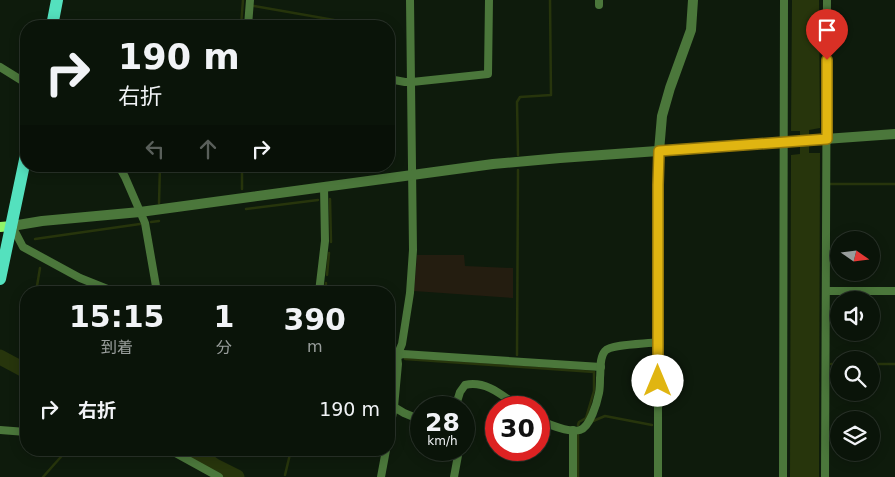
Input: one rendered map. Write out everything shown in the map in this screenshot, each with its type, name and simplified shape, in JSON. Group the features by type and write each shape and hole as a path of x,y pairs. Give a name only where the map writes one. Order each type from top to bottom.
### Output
{"highway":[{"path":"53,20 57,0"},
{"path":"0,279 6,226 21,172"}],"street":[{"path":"248,20 250,0"},
{"path":"395,396 397,356 402,344 410,293 413,250 410,0"},
{"path":"395,80 412,82 488,74 489,0"},
{"path":"658,477 659,151 662,116 691,30 693,0"},
{"path":"783,477 784,0"},
{"path":"825,477 827,0"},
{"path":"0,67 20,79"},
{"path":"6,226 140,212 493,164 895,134"},
{"path":"122,172 145,223 155,286"},
{"path":"321,286 325,241 324,187"},
{"path":"6,226 23,247 80,278 99,286"},
{"path":"826,291 895,291"},
{"path":"550,425 573,430 581,430 586,426 593,414 600,393 601,359 604,352 612,347 658,342"},
{"path":"397,356 403,354 601,367"},
{"path":"459,396 465,386 471,384 488,386 503,396"},
{"path":"395,408 410,415"},
{"path":"0,430 20,432"},
{"path":"573,430 573,477"},
{"path":"181,456 219,477"},
{"path":"380,477 385,456"},
{"path":"454,477 457,461"}],"shaded area":[{"path":"792,0 819,0 820,128 809,130 809,153 820,153 819,477 790,477 791,155 800,154 800,131 791,131"},
{"path":"417,255 464,255 465,266 513,268 513,298 414,291"}],"waterway":[{"path":"241,20 243,0"},
{"path":"518,155 517,102 520,97 551,95 550,0"},
{"path":"254,6 334,20"},
{"path":"517,355 518,170"},
{"path":"159,203 160,172"},
{"path":"242,172 242,189"},
{"path":"830,184 895,184"},
{"path":"330,199 331,242"},
{"path":"246,209 318,200"},
{"path":"151,222 159,221"},
{"path":"35,239 140,224"},
{"path":"327,275 329,253"},
{"path":"37,286 40,268"},
{"path":"0,357 20,368"},
{"path":"405,359 594,372 594,391 586,418 579,422 578,425"},
{"path":"880,364 895,364"},
{"path":"593,421 605,416 652,425"},
{"path":"578,433 578,477"},
{"path":"43,477 62,456"},
{"path":"201,456 215,466 237,477"},
{"path":"285,475 290,456"}],"route":[{"path":"658,381 659,151 827,139 827,60"}]}
